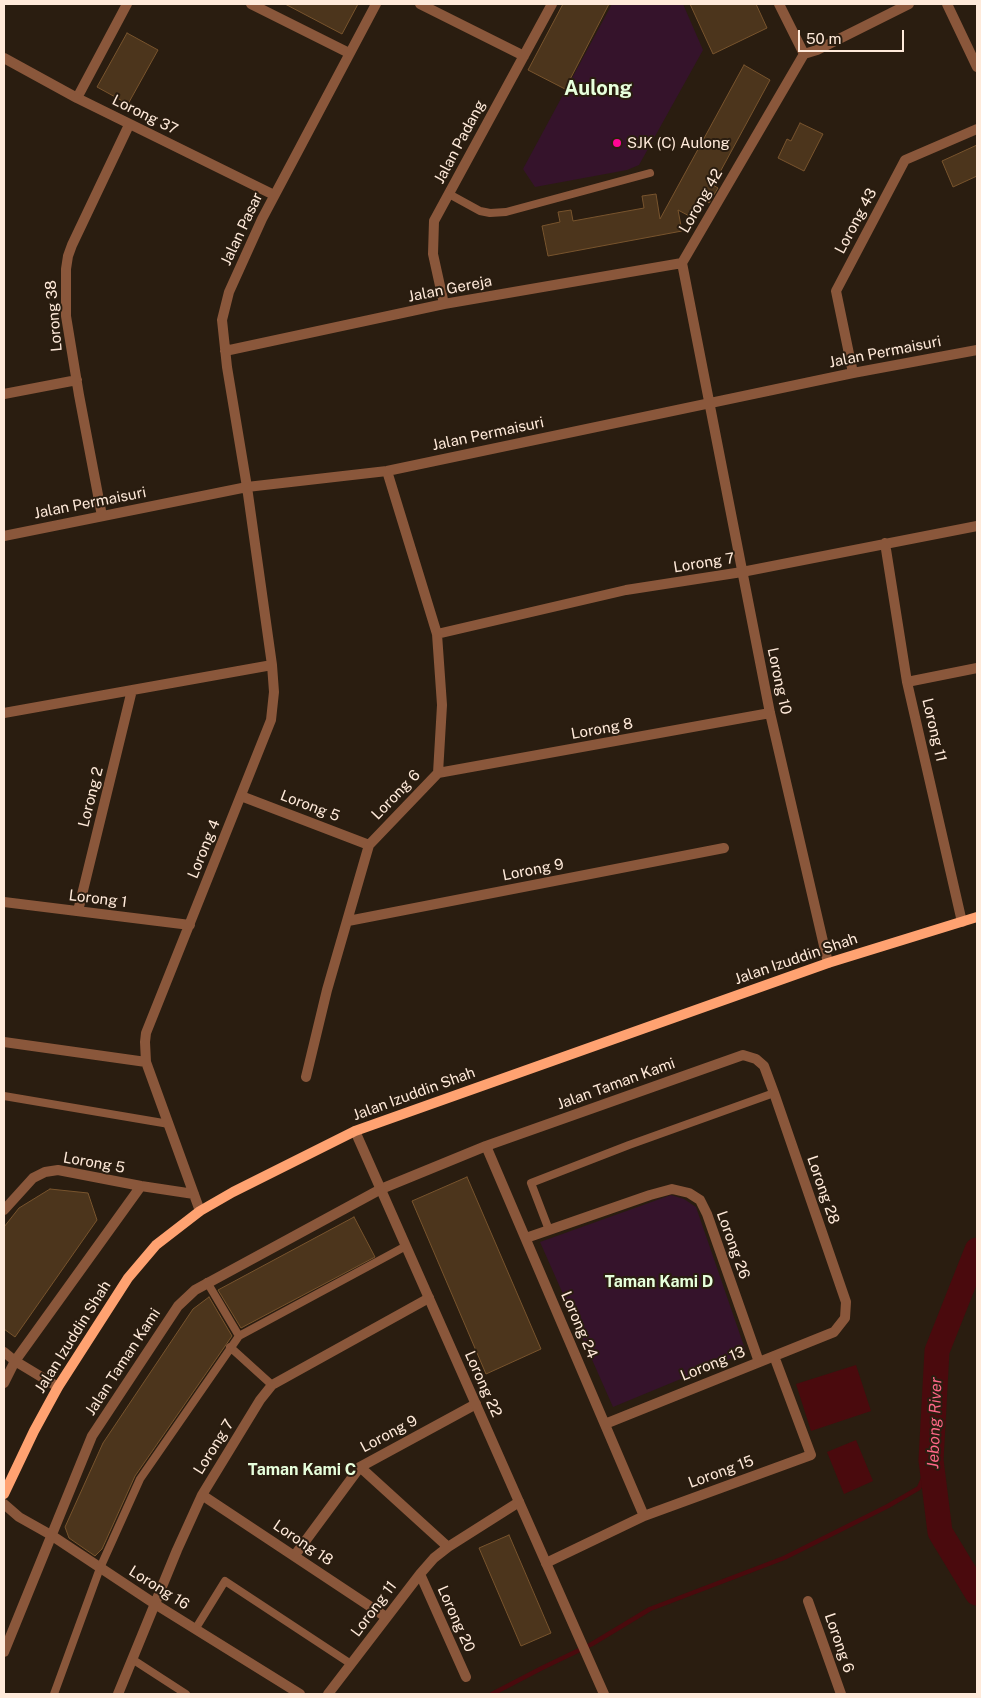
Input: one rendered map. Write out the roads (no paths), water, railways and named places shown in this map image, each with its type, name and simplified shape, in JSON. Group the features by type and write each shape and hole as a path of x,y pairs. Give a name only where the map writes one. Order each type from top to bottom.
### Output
{"main road":[{"name":"Jalan Izuddin Shah","path":"4,1494 34,1431 58,1387 128,1278 156,1245 200,1211 233,1192 355,1131 828,963 977,917"}],"street":[{"path":"77,98 127,4"},
{"path":"251,4 349,53"},
{"name":"Jalan Pasar","path":"247,487 225,351 222,320 229,292 274,196 376,4"},
{"path":"420,4 524,56"},
{"name":"Jalan Padang","path":"444,304 433,254 434,221 552,4"},
{"path":"779,4 804,54 816,50 909,4"},
{"path":"947,4 977,67"},
{"name":"Lorong 42","path":"682,263 804,54"},
{"name":"Lorong 37","path":"4,58 77,98 274,196"},
{"name":"Lorong 38","path":"102,516 66,316 66,269 68,256 130,125"},
{"name":"Lorong 43","path":"853,373 836,291 905,160 977,129"},
{"path":"682,263 709,403"},
{"name":"Jalan Gereja","path":"225,351 444,304 682,263"},
{"name":"Jalan Permaisuri","path":"4,536 247,487 387,471 853,373 977,350"},
{"path":"4,394 77,380"},
{"name":"Lorong 10","path":"709,403 770,713 828,963"},
{"name":"Lorong 6","path":"306,1077 328,990 369,845 438,773 442,705 436,634 387,471"},
{"name":"Lorong 4","path":"200,1211 146,1062 144,1051 146,1033 271,720 274,692 272,665 247,487"},
{"name":"Lorong 7","path":"436,634 626,590 742,572 977,526"},
{"name":"Lorong 11","path":"885,543 908,682 962,922"},
{"path":"4,713 272,665"},
{"path":"908,682 977,668"},
{"name":"Lorong 2","path":"78,911 132,690"},
{"name":"Lorong 8","path":"438,773 770,713"},
{"name":"Lorong 5","path":"241,796 369,845"},
{"name":"Lorong 9","path":"348,921 724,848"},
{"name":"Lorong 1","path":"4,902 190,925"},
{"path":"4,1042 146,1062"},
{"name":"Jalan Taman Kami","path":"486,1146 743,1054 756,1059"},
{"name":"Lorong 28","path":"756,1059 764,1066 846,1302 844,1318 834,1332"},
{"name":"Lorong 22","path":"355,1131 604,1694"},
{"path":"381,1189 486,1146"},
{"name":"Lorong 24","path":"486,1146 644,1516"},
{"name":"Lorong 5","path":"4,1210 33,1178 45,1172 58,1170 194,1194"},
{"path":"4,1383 15,1361 141,1186"},
{"name":"Jalan Taman Kami","path":"4,1652 92,1436 178,1306 207,1282 381,1189"},
{"name":"Lorong 26","path":"526,1238 650,1195 672,1189 688,1193 700,1200 707,1214 759,1362"},
{"name":"Lorong 7","path":"118,1694 202,1495 260,1400 272,1385 429,1298"},
{"name":"Lorong 13","path":"605,1424 834,1332"},
{"path":"4,1352 15,1361 58,1387"},
{"name":"Lorong 15","path":"546,1563 644,1516 811,1455 774,1356"},
{"name":"Lorong 9","path":"295,1555 360,1467 476,1404"},
{"path":"360,1467 448,1547"},
{"name":"Lorong 18","path":"202,1495 386,1617"},
{"name":"Lorong 11","path":"328,1694 386,1617 434,1558 519,1502"},
{"name":"Lorong 16","path":"4,1504 19,1516 155,1604 300,1694"},
{"name":"Lorong 20","path":"420,1574 466,1677"},
{"name":"Lorong 6","path":"808,1601 841,1694"}],"lane":[{"path":"449,194 480,211 490,213 506,212 650,174"},
{"path":"549,1230 531,1183 629,1145 774,1093"},
{"path":"4,1096 168,1124"},
{"path":"54,1694 100,1568 140,1479 230,1347 239,1336 406,1246"},
{"path":"207,1282 239,1336"},
{"path":"230,1347 272,1385"},
{"path":"196,1628 225,1581 352,1664"},
{"path":"132,1658 186,1694"}],"waterway":[{"name":"Jebong River","path":"977,1250 937,1351 931,1460 940,1532 977,1593"},
{"path":"492,1694 592,1644 650,1609 784,1558 888,1506 919,1488 931,1460"}],"place":[{"name":"SJK (C) Aulong","path":"617,143"}],"district":[{"name":"Aulong","path":"598,89"},
{"name":"Taman Kami D","path":"659,1282"},
{"name":"Taman Kami C","path":"302,1470"}]}
